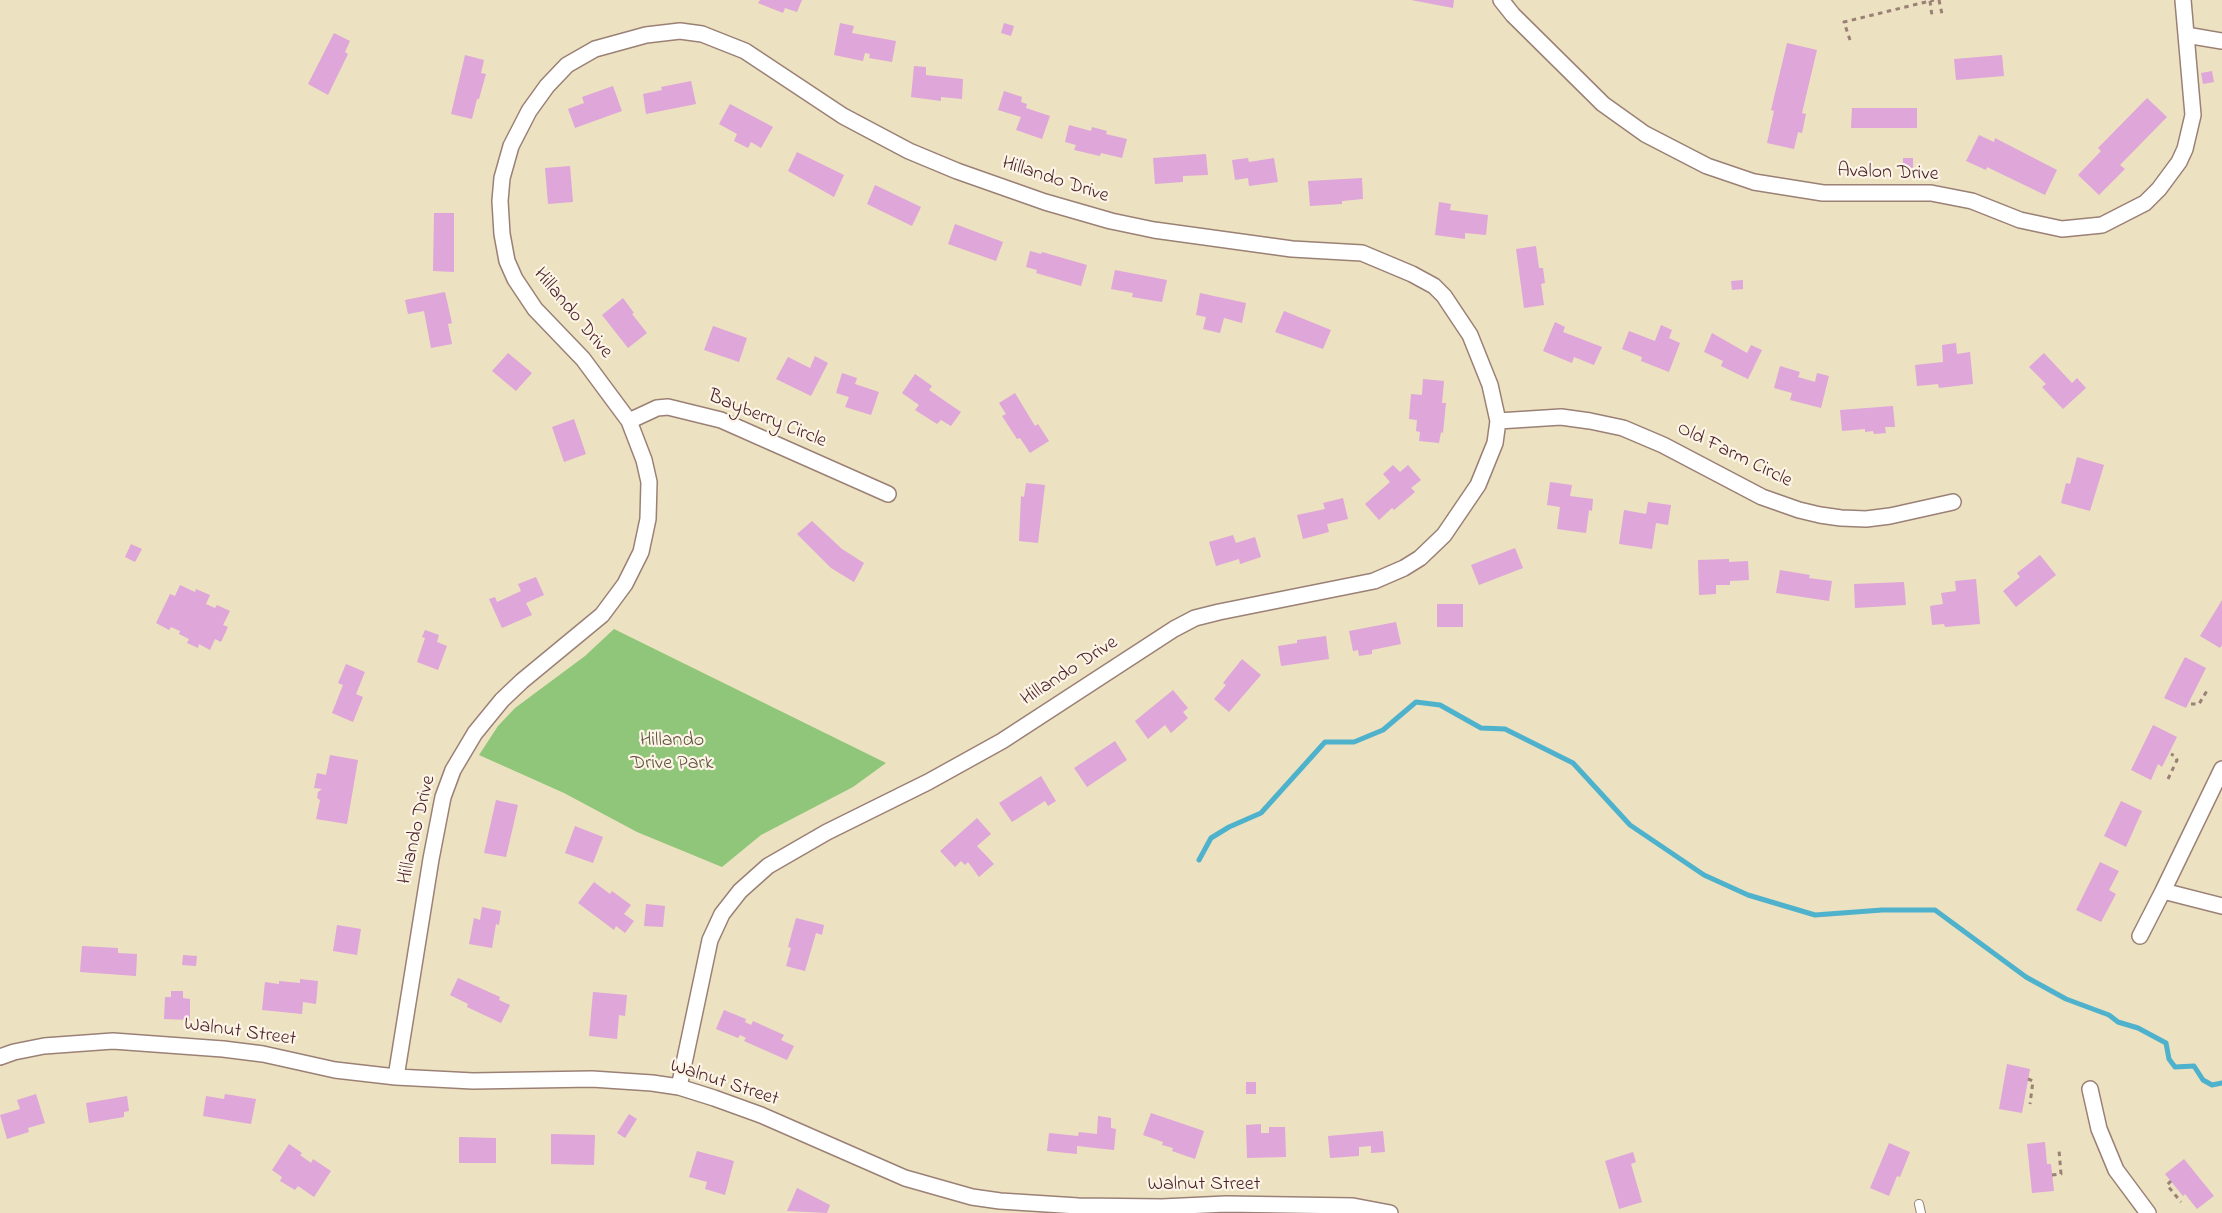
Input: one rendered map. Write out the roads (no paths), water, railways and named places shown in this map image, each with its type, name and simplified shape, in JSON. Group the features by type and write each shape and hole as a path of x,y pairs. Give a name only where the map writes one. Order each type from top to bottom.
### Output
{"street":[{"name":"Avalon Drive","path":"1501,0 1513,15 1603,104 1645,134 1707,166 1754,182 1822,193 1931,193 1972,201 2020,220 2062,229 2102,225 2145,203 2159,189 2186,149 2193,115 2183,0"},
{"name":"Hillando Drive","path":"396,1077 431,859 443,797 453,770 475,733 502,700 602,615 625,584 641,552 648,519 649,482 644,460 629,421 583,358 535,309 515,279 507,261 502,234 501,178 511,146 529,111 547,86 567,65 595,49 646,35 680,31 702,34 745,51 843,116 909,151 957,171 1045,202 1111,221 1154,230 1292,249 1362,253 1434,286 1462,320 1470,335 1490,385 1498,421 1496,443 1478,485 1444,535 1420,558 1374,581 1219,612 1196,618 1174,628 1002,741 928,782 827,832 768,866 740,891 722,914 710,940 679,1088"},
{"path":"2186,34 2222,41"},
{"name":"Bayberry Circle","path":"629,421 657,408 668,407 722,420 888,494"},
{"name":"Old Farm Circle","path":"1498,421 1561,417 1590,420 1623,428 1663,445 1762,496 1820,516 1866,519 1953,502"},
{"path":"2140,936 2222,769"},
{"path":"2163,891 2222,906"},
{"name":"Walnut Street","path":"0,1057 44,1046 113,1041 263,1054 335,1070 396,1077 473,1081 592,1079 652,1083 679,1088 761,1115 905,1178 972,1197 1078,1206 1162,1208 1353,1206 1390,1213"},
{"path":"2090,1089 2099,1129 2116,1170 2148,1213"}],"lane":[{"path":"1919,1204 1921,1213"}],"waterway":[{"path":"1199,860 1211,838 1261,813 1325,742 1354,742 1383,730 1416,702 1440,705 1481,728 1505,729 1573,763 1630,825 1704,875 1748,895 1815,915 1882,910 1935,910 2026,977 2066,999 2109,1015 2118,1022 2138,1028 2166,1043 2169,1059 2175,1067 2194,1066 2203,1080 2212,1085 2222,1083"}],"park label":[{"name":"Hillando Drive Park","path":"672,754"}]}
